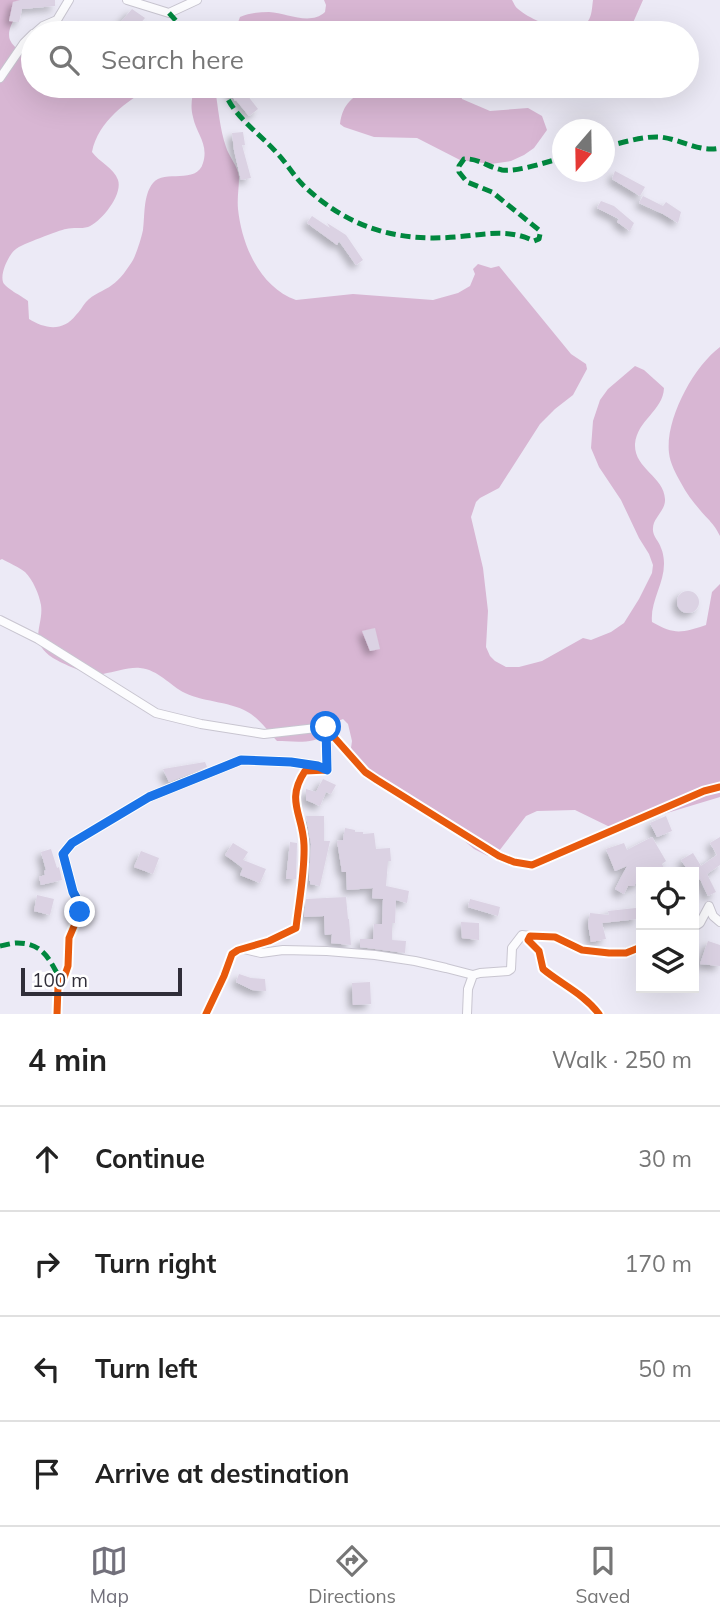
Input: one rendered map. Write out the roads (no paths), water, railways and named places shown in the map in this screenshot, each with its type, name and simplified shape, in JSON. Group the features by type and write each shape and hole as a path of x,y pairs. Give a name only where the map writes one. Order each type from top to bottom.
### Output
{"street":[{"path":"55,21 69,0"},
{"path":"127,0 170,13 197,0"},
{"path":"0,78 21,47"},
{"path":"0,620 38,639 156,713 201,724 264,734 326,727"},
{"path":"326,727 327,770"},
{"path":"326,727 365,772 499,856 532,865 704,790 720,787"},
{"path":"57,1014 58,986 68,966 69,938 80,912 63,854 72,843 149,797 241,760 291,762 327,770"},
{"path":"206,1014 232,954 296,928 304,848 295,792 305,771 327,770"},
{"path":"699,924 709,906 713,916 720,922"},
{"path":"242,948 261,953 283,950 327,951 397,958 473,975 511,969 512,948 522,935 555,937 582,950 626,953 636,949"},
{"path":"530,936 528,940 539,951 543,968 568,985 599,1014"},
{"path":"467,1014 468,989 473,975"}]}
